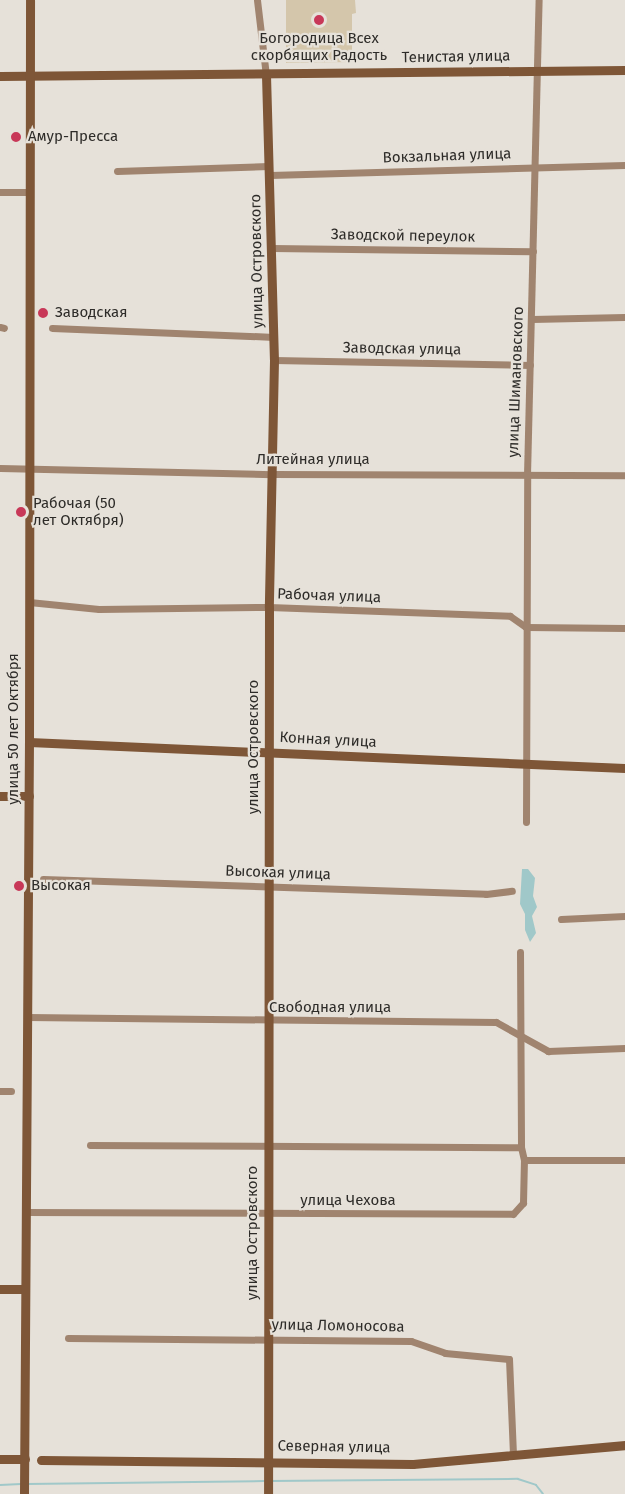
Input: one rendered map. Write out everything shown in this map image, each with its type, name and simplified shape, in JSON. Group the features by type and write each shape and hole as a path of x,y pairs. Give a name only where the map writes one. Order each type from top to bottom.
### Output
{"street":[{"name":"улица 50 лет Октября","path":"24,1494 29,796 28,76 30,0"},
{"name":"улица Островского","path":"258,0 266,75 274,360 268,752 268,1494"},
{"name":"улица Шимановского","path":"526,822 528,766 527,475 539,0"},
{"name":"Тенистая улица","path":"0,76 625,70"},
{"name":"Вокзальная улица","path":"117,171 270,171 625,165"},
{"path":"0,192 28,192"},
{"name":"Заводской переулок","path":"272,248 533,251"},
{"path":"532,319 625,317"},
{"path":"52,328 273,337"},
{"name":"Заводская улица","path":"274,360 530,364"},
{"name":"Литейная улица","path":"0,468 272,474 625,475"},
{"name":"Рабочая улица","path":"29,602 99,609 269,608 510,616 526,627 625,628"},
{"name":"Конная улица","path":"29,742 528,766 625,768"},
{"path":"0,796 29,796"},
{"name":"Высокая улица","path":"44,879 486,894 512,891"},
{"path":"561,919 625,916"},
{"name":"улица Чехова","path":"25,1212 269,1215 513,1214 523,1203 520,951"},
{"name":"Свободная улица","path":"27,1017 496,1022 549,1051 625,1048"},
{"path":"0,1091 11,1091"},
{"path":"90,1145 521,1147"},
{"path":"524,1160 625,1160"},
{"path":"0,1289 25,1289"},
{"name":"улица Ломоносова","path":"68,1338 411,1341 445,1353 509,1359 513,1455"},
{"name":"Северная улица","path":"41,1460 413,1464 625,1445"},
{"path":"0,1459 24,1459"}],"shaded area":[{"path":"286,0 355,0 356,13 352,14 352,62 286,63"}],"water":[{"path":"522,869 528,869 535,878 533,896 537,907 532,916 536,933 530,942 525,930 525,914 520,904"}],"waterway":[{"path":"270,1481 518,1479 536,1485 543,1494"},
{"path":"27,1484 264,1481"},
{"path":"0,1485 21,1484"}],"place":[{"name":"Богородица Всех скорбящих Радость","path":"319,20"},
{"name":"Амур-Пресса","path":"16,137"},
{"name":"Заводская","path":"43,313"},
{"name":"Рабочая (50 лет Октября)","path":"21,512"},
{"name":"Высокая","path":"19,886"}]}
